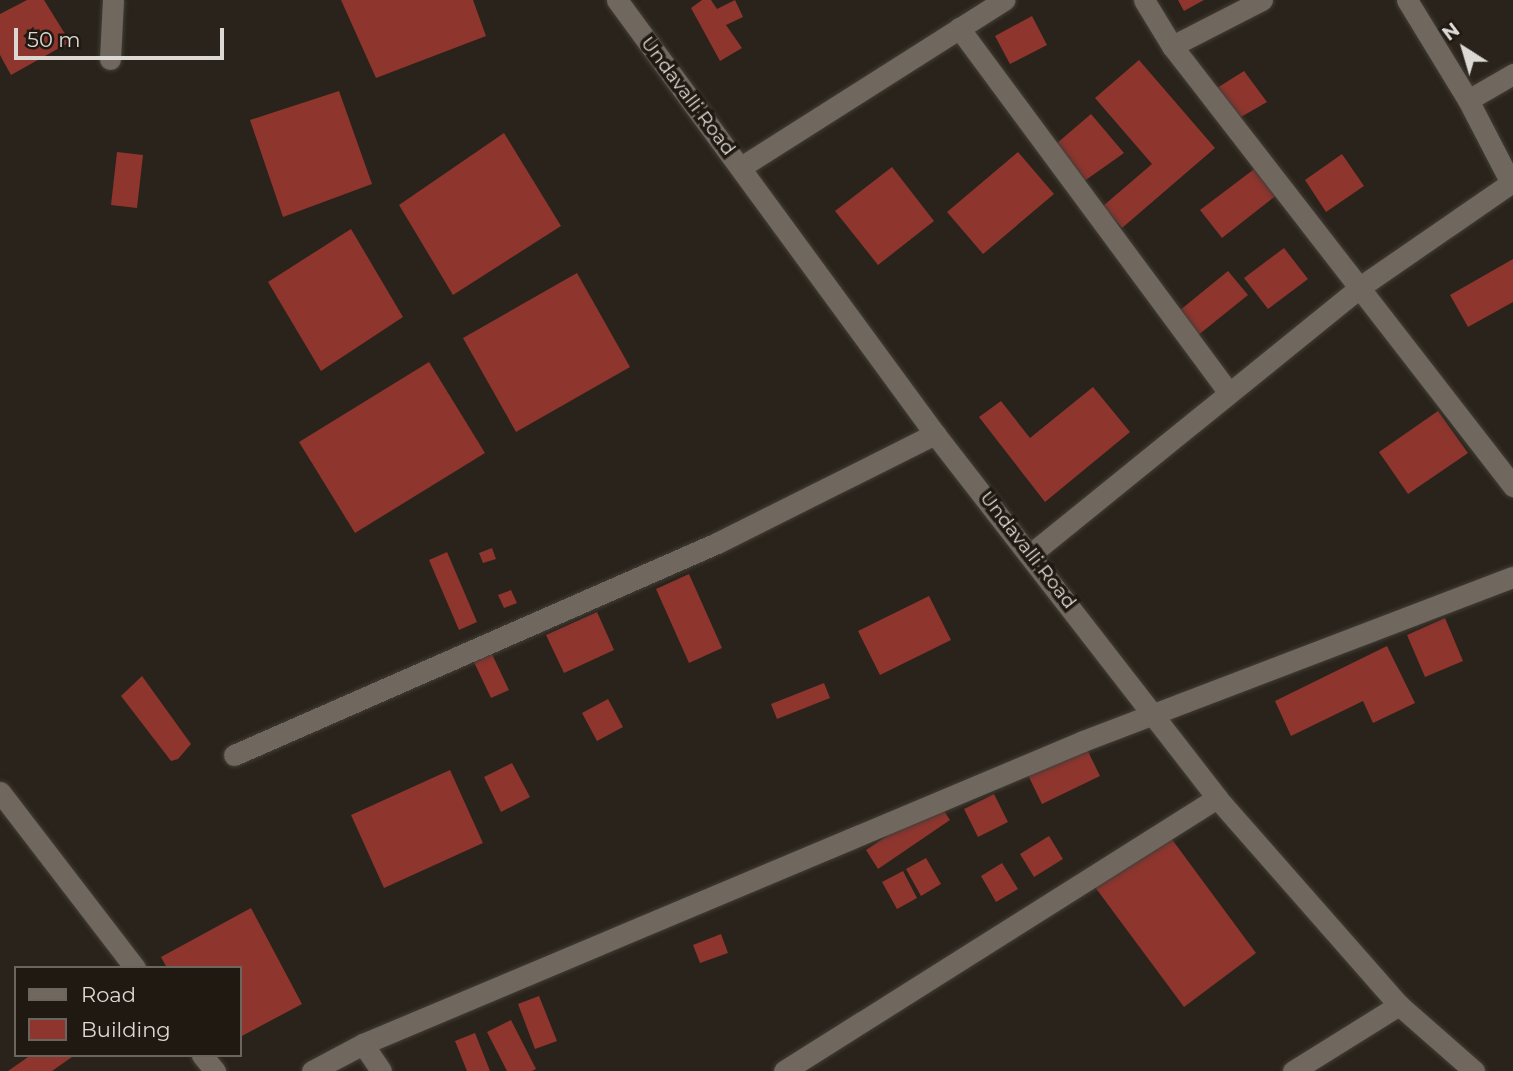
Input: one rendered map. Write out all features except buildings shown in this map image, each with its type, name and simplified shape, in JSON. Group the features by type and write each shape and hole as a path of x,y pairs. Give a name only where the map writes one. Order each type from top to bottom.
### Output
{"street":[{"path":"110,59 113,0"},
{"name":"Undavalli Road","path":"617,0 935,434 1031,553 1217,798 1399,1005 1474,1071"},
{"path":"741,167 1004,0"},
{"path":"1144,0 1172,46 1513,486"},
{"path":"1172,46 1262,0"},
{"path":"1031,553 1360,287 1512,186 1468,100 1407,0"},
{"path":"959,28 1228,392"},
{"path":"1468,100 1513,74"},
{"path":"234,755 704,549 935,434"},
{"path":"312,1071 363,1044 1083,741 1513,577"},
{"path":"0,792 133,966"},
{"path":"784,1071 1217,798"},
{"path":"1293,1071 1399,1005"},
{"path":"363,1044 381,1071"},
{"path":"204,1057 215,1071"}]}
